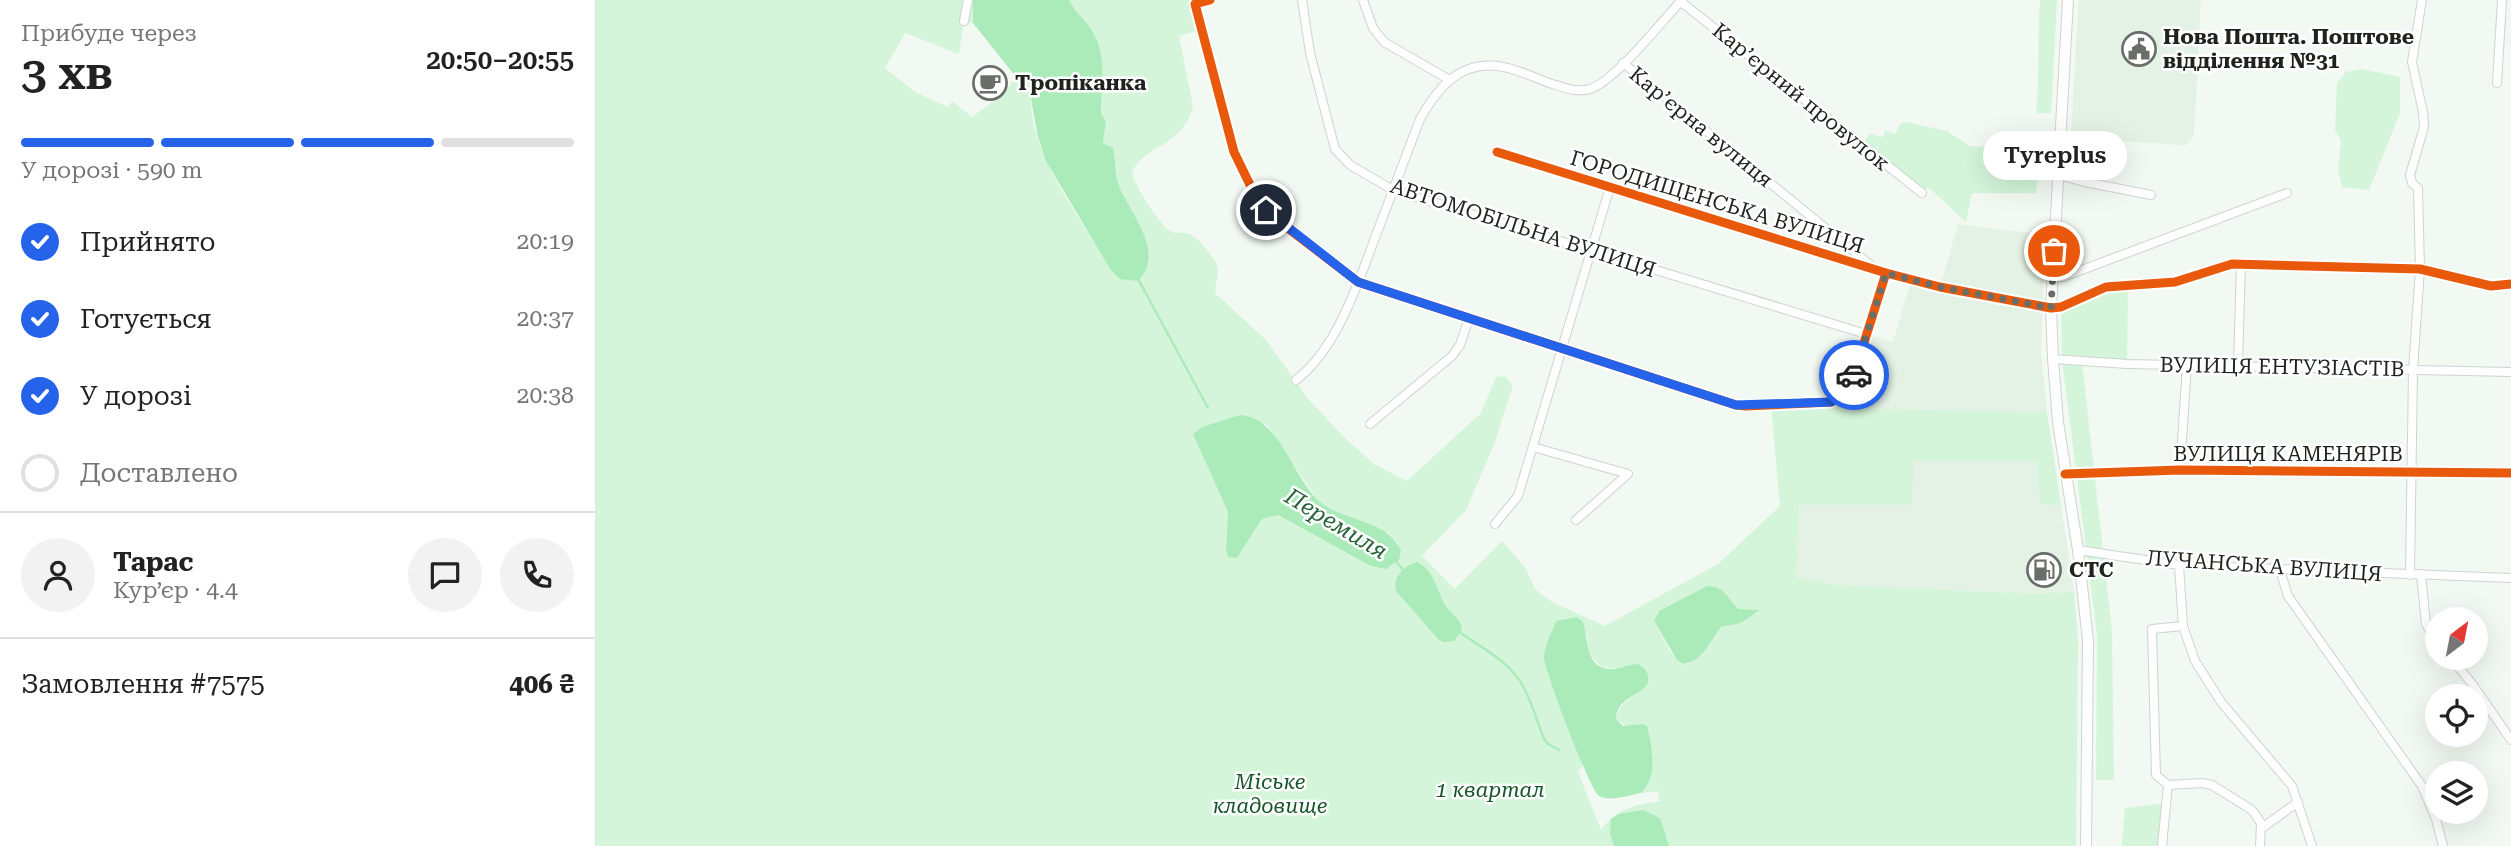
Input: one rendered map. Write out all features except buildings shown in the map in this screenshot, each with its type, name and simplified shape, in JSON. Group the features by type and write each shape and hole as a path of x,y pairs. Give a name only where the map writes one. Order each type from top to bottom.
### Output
{"main road":[{"path":"2068,0 2051,308 2053,359 2065,474 2078,550 2088,640 2086,846"}],"street":[{"path":"964,22 968,0"},
{"path":"1210,0 1195,4 1234,152 1253,191 1272,216 1358,282 1736,405 1772,405 1831,402 1841,397 1851,384 1886,273"},
{"name":"АВТОМОБІЛЬНА ВУЛИЦЯ","path":"1302,0 1310,53 1335,149 1350,165 1393,190 1866,334"},
{"path":"1363,0 1373,28 1384,42 1448,79"},
{"path":"2410,575 2413,370 2420,269 2419,197 2418,188 2412,183 2410,175 2424,127 2419,86 2412,62 2422,0"},
{"path":"2497,83 2502,0"},
{"path":"1296,380 1326,348 1358,282 1420,119 1430,101 1448,79 1473,69 1501,66 1576,91 1597,86 1623,63 1681,1"},
{"name":"Карʼєрний провулок","path":"1681,1 1922,193"},
{"name":"Карʼєрна вулиця","path":"1623,63 1876,270"},
{"name":"ГОРОДИЩЕНСЬКА ВУЛИЦЯ","path":"1497,152 1886,273 1940,287 2051,308"},
{"path":"2057,175 2122,191 2151,195"},
{"path":"1495,524 1518,496 1610,187"},
{"path":"2053,277 2063,277 2287,193"},
{"path":"2238,366 2241,264"},
{"path":"2051,308 2061,307 2106,287 2175,282 2223,265 2241,264 2420,269 2491,286 2511,284"},
{"path":"1370,424 1452,356 1460,345 1469,318"},
{"name":"ВУЛИЦЯ ЕНТУЗІАСТІВ","path":"2053,359 2187,365 2511,372"},
{"path":"2181,470 2187,365"},
{"path":"1533,447 1628,474 1576,520"},
{"name":"ВУЛИЦЯ КАМЕНЯРІВ","path":"2065,474 2181,470 2511,473"},
{"name":"ЛУЧАНСЬКА ВУЛИЦЯ","path":"2078,550 2179,565 2511,578"},
{"path":"2179,565 2183,626 2191,652 2221,702 2292,786 2312,846"},
{"path":"2280,570 2288,596 2361,703 2418,779 2430,803 2443,846"},
{"path":"2421,574 2425,614"},
{"path":"2183,626 2152,629 2156,775 2168,785 2212,785 2252,810 2262,828 2260,846"},
{"path":"2461,670 2511,740"},
{"path":"2162,846 2168,785"},
{"path":"2262,828 2298,802"}],"shaded area":[{"path":"2079,0 2201,0 2194,136 2185,145 2116,141 2071,131"},
{"path":"1958,224 2045,235 2041,352 2047,412 1831,408 1831,402 1845,393 1866,334 1893,342 1911,280 1940,287"},
{"path":"1913,461 2037,461 2039,505 2061,506 2074,591 2039,594 1838,585 1796,577 1799,505 1912,505"}],"green space":[{"path":"595,0 973,0 973,23 964,22 959,54 905,33 885,68 915,92 948,107 952,101 972,117 1004,94 1016,77 1035,80 1038,86 1031,101 1033,122 1040,144 1060,188 1110,269 1142,230 1118,184 1113,149 1103,142 1106,121 1101,114 1103,70 1069,0 1194,0 1200,30 1179,36 1193,106 1181,130 1144,157 1132,173 1142,195 1166,227 1172,232 1190,234 1211,255 1218,267 1216,294 1266,340 1309,400 1346,439 1374,464 1407,481 1481,413 1496,377 1505,376 1513,385 1495,442 1466,510 1422,556 1455,589 1502,541 1525,567 1535,589 1552,602 1605,626 1718,564 1780,506 1771,405 1831,402 1831,408 2047,412 2061,506 2039,505 2037,461 1914,461 1912,505 1799,505 1796,577 1839,585 2039,594 2074,591 2078,641 2076,846 595,846","holes":["1216,424 1266,424 1316,498 1330,510 1389,533 1398,544 1399,560 1390,567 1278,515 1262,519 1240,554 1226,549 1228,512 1194,434 1202,427","1707,586 1722,590 1739,609 1760,610 1741,623 1721,627 1708,647 1687,665 1681,663 1672,653 1654,621 1659,611","1556,621 1587,634 1591,653 1595,661 1603,667 1648,674 1643,687 1622,706 1616,719 1627,727 1642,724 1647,726 1653,761 1650,778 1641,793 1658,791 1660,801 1620,812 1601,830 1578,772 1583,765 1547,672 1545,653"]},
{"path":"2040,0 2057,0 2051,113 2036,113"},
{"path":"2361,69 2400,77 2400,113 2369,190 2342,187 2338,170 2341,140 2335,131 2337,83 2346,72"},
{"path":"1901,123 1947,131 1970,146 2016,140 2040,143 2036,193 1972,193 1966,222 1929,188 1923,190 1863,143 1870,133 1878,137 1884,136 1885,130 1895,134"},
{"path":"2128,285 2127,364 2082,362 2112,631 2114,780 2096,780 2097,635 2062,360 2061,307 2100,289"},
{"path":"2166,803 2162,846 2122,846 2125,808"}],"water":[{"path":"973,0 1069,0 1092,31 1102,61 1101,114 1106,121 1103,143 1113,148 1119,186 1138,221 1147,246 1149,258 1146,270 1138,281 1120,279 1110,269 1046,161 1038,137 1031,99 1037,90 1037,83 1031,78 1016,77 973,23"},
{"path":"1240,415 1253,418 1275,436 1317,499 1327,507 1375,526 1394,540 1401,551 1399,560 1386,569 1371,566 1278,515 1262,519 1237,558 1228,557 1228,512 1193,434 1202,427"},
{"path":"1417,562 1431,575 1446,607 1459,622 1462,630 1454,641 1439,640 1396,591 1396,581 1401,572"},
{"path":"1707,586 1722,590 1739,609 1760,610 1741,623 1721,627 1701,655 1684,664 1677,660 1654,621 1659,611"},
{"path":"1577,617 1583,622 1589,651 1596,663 1601,667 1613,669 1638,664 1647,674 1645,687 1622,703 1616,719 1623,726 1647,726 1653,761 1647,786 1641,793 1613,798 1598,795 1559,705 1546,668 1544,653 1556,621"},
{"path":"1643,810 1660,818 1669,846 1614,846 1610,833 1611,819 1619,814"}],"waterway":[{"name":"Перемиля","path":"1138,279 1208,408"},
{"name":"Перемиля","path":"1395,560 1404,571"},
{"name":"Перемиля","path":"1459,632 1494,656 1517,677 1529,699 1544,739 1559,750"}],"cycle path":[{"path":"1210,0 1195,4 1234,152 1253,191 1272,216 1358,282 1746,406 1831,402 1841,397 1851,384 1886,273"},
{"path":"1497,152 1886,273 1940,287 2051,308 2061,307 2106,287 2175,282 2232,264 2420,269 2491,286 2511,284"},
{"path":"2065,474 2180,470 2511,473"}],"way so far":[{"path":"1854,375 1886,273 1940,287 2051,308 2054,251"}],"place":[{"name":"Нова Пошта. Поштове відділення №31","path":"2139,49"},
{"name":"Тропіканка","path":"990,83"},
{"name":"Tyreplus","path":"2054,251"},
{"name":"СТС","path":"2044,570"}],"route":[{"path":"1266,210 1358,282 1736,405 1831,402 1845,393 1854,375"}],"park label":[{"name":"1 квартал","path":"1490,790"},
{"name":"Міське кладовище","path":"1270,794"}]}
